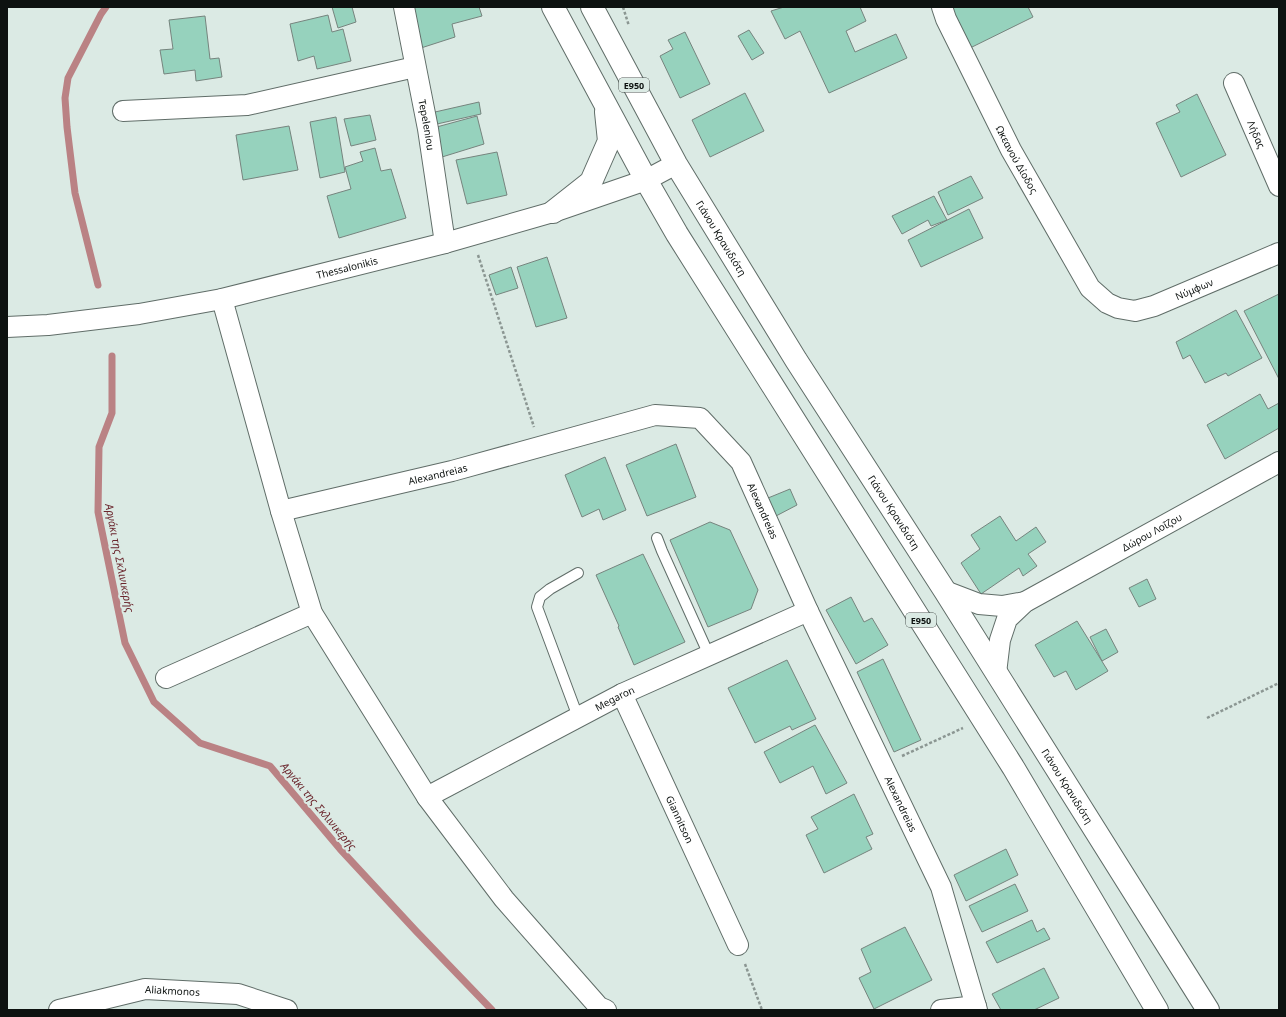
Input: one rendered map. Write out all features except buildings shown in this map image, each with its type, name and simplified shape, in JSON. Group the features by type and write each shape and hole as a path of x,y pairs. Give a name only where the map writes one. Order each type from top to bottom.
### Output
{"main road":[{"name":"E950","path":"553,7 605,101 646,180 677,234 1013,767 1157,1010"},
{"name":"Γιάνου Κρανιδιότη","path":"592,7 676,164 796,360 945,591 1208,1010"},
{"path":"552,212 591,182 609,141 605,101"}],"street":[{"name":"Tepeleniou","path":"404,7 428,129 445,243"},
{"name":"Ωκεανού Δίοδος","path":"942,7 946,20 1011,150 1090,288 1107,303"},
{"path":"122,111 247,105 415,67"},
{"name":"Λήδας","path":"1234,83 1279,186"},
{"name":"Thessalonikis","path":"7,327 48,325 139,314 222,298 445,243 552,212 646,180 676,164"},
{"name":"Νύμφων","path":"1107,303 1118,308 1135,310 1154,306 1279,253"},
{"path":"222,298 281,511 312,613 427,797 504,899 599,1007 606,1010"},
{"name":"Alexandreias","path":"281,511 452,471 654,415 700,418 741,462 808,611 942,887 977,1008"},
{"name":"Δώρου Λοΐζου","path":"996,673 1000,640 1008,619 1025,602 1279,462"},
{"name":"Δώρου Λοΐζου","path":"945,591 979,604 1002,606 1025,602"},
{"name":"Megaron","path":"427,797 622,694 808,611"},
{"path":"166,678 312,613"},
{"name":"Giannitson","path":"622,694 738,945"},
{"name":"Aliakmonos","path":"59,1010 145,989 238,994 287,1010"},
{"path":"941,1010 977,1008"}],"lane":[{"path":"657,538 709,655"},
{"path":"578,573 540,596 537,607 578,717"}],"path":[{"path":"472,235 541,446"},
{"path":"1207,718 1279,683"},
{"path":"881,764 983,719"},
{"path":"738,945 762,1010"}],"waterway":[{"name":"Αργάκι της Σκλινικερής","path":"98,285 75,193 65,98 68,78 106,7"},
{"name":"Αργάκι της Σκλινικερής","path":"112,356 112,413 99,447 98,512 125,643 154,702 200,743 270,766 340,849 492,1010"}]}
